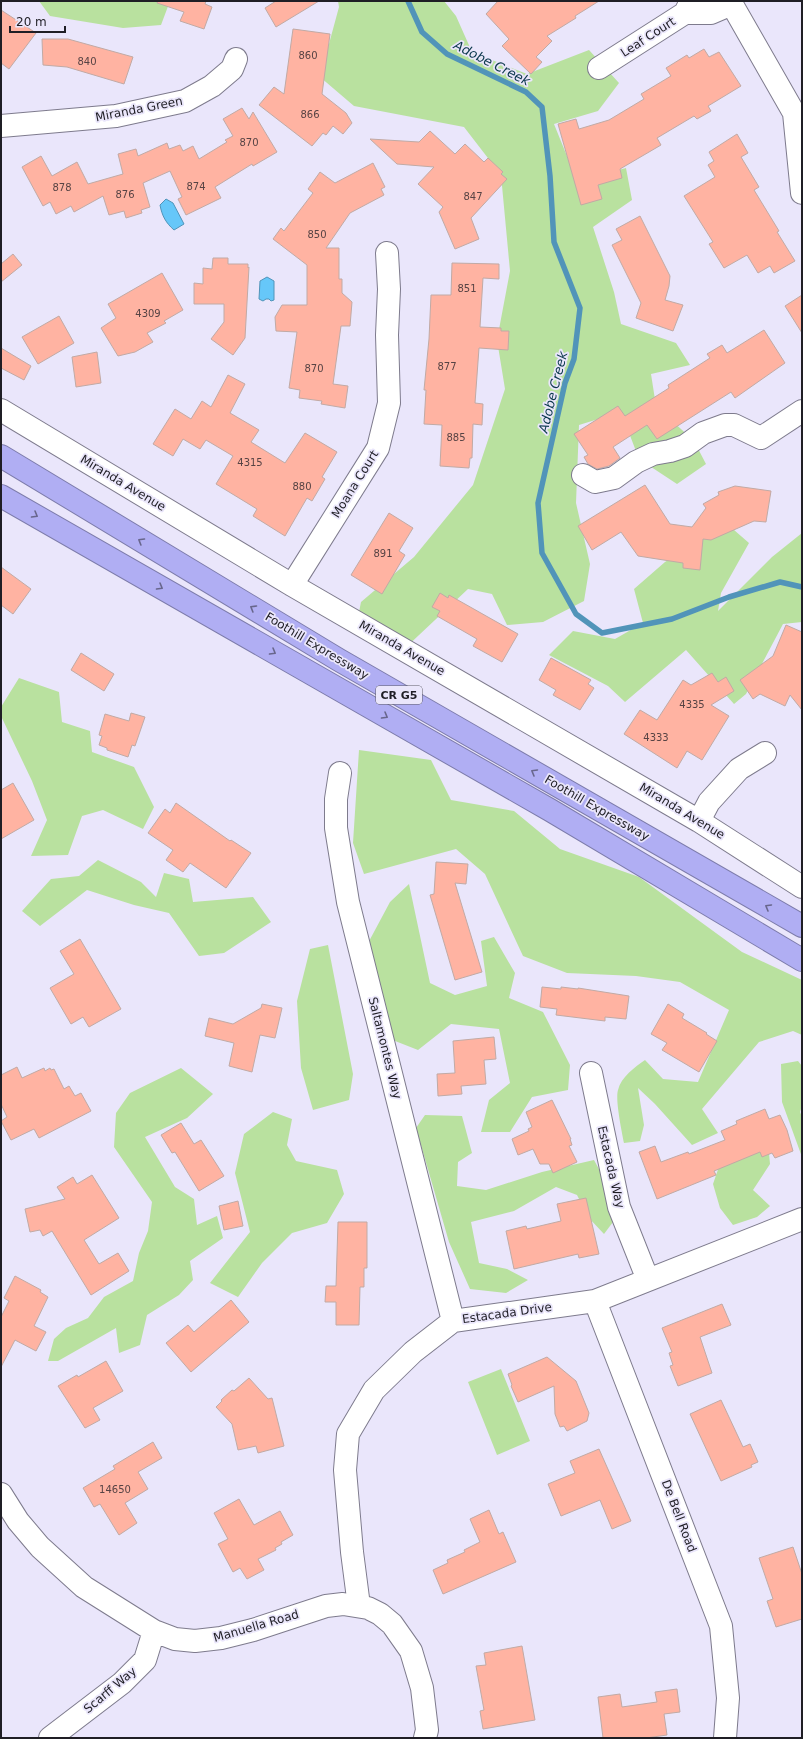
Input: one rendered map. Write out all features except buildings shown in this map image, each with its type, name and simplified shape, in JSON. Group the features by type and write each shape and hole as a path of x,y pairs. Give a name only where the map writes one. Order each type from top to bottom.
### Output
{"highway":[{"name":"Foothill Expressway","path":"1,456 340,660 802,926"},
{"name":"CR G5","path":"1,496 550,810 802,960"}],"street":[{"path":"688,7 711,13 731,2 794,113 802,193"},
{"name":"Leaf Court","path":"599,68 688,7"},
{"name":"Miranda Green","path":"1,126 116,116 185,101 212,86 232,69 236,58"},
{"name":"Moana Court","path":"292,584 378,448 389,403 387,253"},
{"name":"Miranda Avenue","path":"1,410 292,584 699,821 802,887"},
{"path":"583,476 595,482 614,478 636,462 647,457 685,446 703,433 725,425 734,425 761,438 802,412"},
{"path":"699,821 709,802 739,769 765,753"},
{"name":"Saltamontes Way","path":"340,773 336,798 336,828 348,902 453,1321"},
{"name":"Estacada Way","path":"591,1073 619,1207 648,1280"},
{"name":"Estacada Drive","path":"359,1606 352,1552 345,1470 348,1434 374,1390 413,1352 453,1321 595,1301 802,1219"},
{"name":"De Bell Road","path":"595,1301 721,1626 728,1698 725,1738"},
{"name":"Manuella Road","path":"1,1494 18,1521 40,1547 84,1587 154,1632 175,1639 195,1641 221,1638 253,1630 326,1606 343,1604 359,1606 368,1608 380,1614 392,1624 411,1651 422,1688 427,1730 425,1738"},
{"name":"Scarff Way","path":"50,1738 122,1683 145,1660 154,1632"}],"green space":[{"path":"39,1 170,1 161,25 123,28 50,16"},
{"path":"338,1 444,1 456,16 472,52 527,74 589,50 619,83 598,111 554,124 577,181 626,168 632,200 593,227 614,292 621,324 676,343 690,365 651,374 656,406 694,441 706,464 677,484 639,459 621,412 579,425 576,503 590,564 584,601 543,622 507,625 492,594 468,589 402,651 357,622 361,602 414,557 473,485 505,389 497,340 510,271 501,175 464,127 354,106 320,77 339,7"},
{"path":"726,523 749,543 721,593 718,611 772,557 802,533 802,622 783,624 746,694 734,704 686,650 625,702 608,686 549,655 573,631 615,639 643,623 634,589 665,562"},
{"path":"19,678 59,692 62,722 90,731 92,752 134,767 154,807 143,829 103,810 82,816 68,855 31,856 47,820 32,781 1,716 1,707"},
{"path":"359,750 431,760 451,800 514,811 560,849 639,877 742,952 802,980 802,1035 793,1031 759,1042 702,1109 718,1133 692,1145 655,1104 638,1088 644,1125 640,1141 624,1143 617,1095 620,1085 625,1077 645,1060 663,1079 698,1082 729,1010 680,982 636,976 567,973 523,956 485,874 456,849 364,874 353,843"},
{"path":"98,860 141,882 156,897 164,873 189,879 193,902 253,897 271,922 224,953 199,956 169,913 134,905 87,890 40,926 22,911 51,879 79,876"},
{"path":"409,884 430,983 455,995 487,986 481,941 494,937 515,973 509,998 543,1012 570,1065 568,1090 532,1097 510,1132 481,1132 489,1100 510,1083 499,1029 451,1024 418,1050 390,1039 367,945 390,902"},
{"path":"328,945 353,1074 349,1100 313,1110 301,1068 297,1001 310,949"},
{"path":"798,1061 802,1066 802,1106 800,1112 802,1117 802,1157 782,1102 781,1064"},
{"path":"181,1068 213,1094 187,1118 145,1137 175,1187 194,1199 197,1225 217,1216 223,1238 190,1261 193,1280 179,1295 147,1315 140,1345 119,1353 116,1328 58,1361 48,1361 54,1339 66,1328 88,1318 104,1297 133,1281 139,1253 148,1231 152,1202 114,1147 116,1113 130,1093"},
{"path":"273,1112 292,1119 287,1145 296,1161 337,1170 344,1194 327,1223 292,1233 262,1263 238,1297 210,1283 250,1232 235,1173 244,1134"},
{"path":"425,1115 462,1116 472,1153 458,1162 457,1186 486,1190 542,1172 594,1160 611,1191 619,1214 604,1234 588,1217 577,1195 556,1187 514,1211 471,1222 479,1263 507,1269 528,1280 506,1293 470,1289 449,1242 416,1128"},
{"path":"768,1143 770,1164 753,1190 770,1206 757,1217 733,1225 720,1208 713,1184 723,1155"},
{"path":"501,1369 530,1441 497,1455 468,1382"}],"water":[{"path":"166,199 173,203 184,224 174,230 163,216 161,209 160,205"},
{"path":"267,277 274,281 274,300 271,301 266,299 263,301 259,299 260,281"}],"waterway":[{"name":"Adobe Creek","path":"408,1 422,32 447,54 526,92 542,107 550,176 554,242 580,308 574,359 565,383 538,503 542,553 576,614 602,633 672,619 729,597 780,582 802,587"}]}
